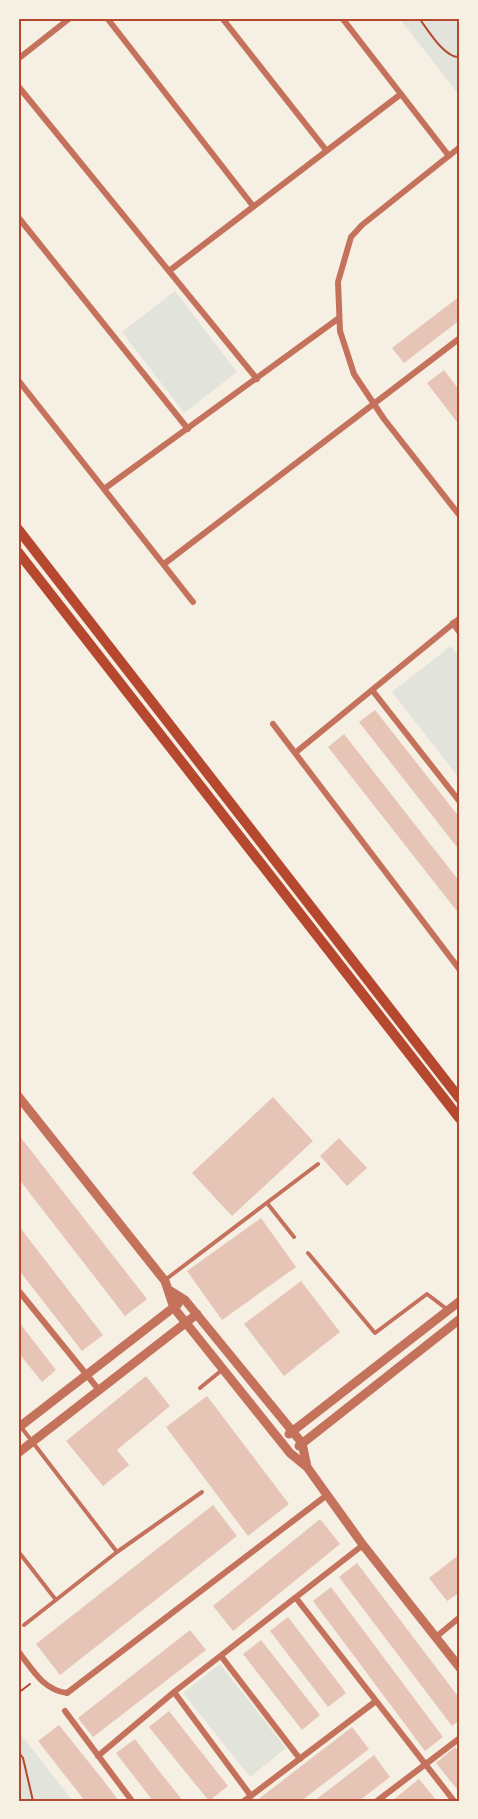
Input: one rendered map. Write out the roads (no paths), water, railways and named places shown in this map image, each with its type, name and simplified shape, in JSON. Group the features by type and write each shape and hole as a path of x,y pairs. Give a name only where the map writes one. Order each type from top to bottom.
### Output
{"main road":[{"path":"18,529 460,1099"},
{"path":"18,552 460,1119"}],"street":[{"path":"18,59 70,18"},
{"path":"107,18 253,207"},
{"path":"222,18 326,150"},
{"path":"342,18 449,156"},
{"path":"18,86 257,379"},
{"path":"169,271 400,94"},
{"path":"460,147 362,225 351,237 338,282 340,331 354,374 384,420 460,516"},
{"path":"18,218 188,429"},
{"path":"104,489 339,318"},
{"path":"164,564 459,342"},
{"path":"18,380 193,602"},
{"path":"295,753 460,618"},
{"path":"453,623 460,633"},
{"path":"372,690 460,802"},
{"path":"273,724 460,970"},
{"path":"18,1096 167,1285 197,1314 302,1443 308,1467"},
{"path":"167,1285 174,1308 185,1323 290,1453 308,1467 363,1545 460,1668"},
{"path":"18,1290 99,1390"},
{"path":"19,1427 185,1300"},
{"path":"281,1442 292,1431 460,1301"},
{"path":"18,1453 197,1314"},
{"path":"290,1453 460,1319"},
{"path":"18,1651 38,1677 55,1692 67,1693 73,1690 327,1495"},
{"path":"98,1756 174,1692 363,1545"},
{"path":"296,1598 454,1801"},
{"path":"436,1637 460,1617"},
{"path":"221,1656 300,1759"},
{"path":"174,1692 250,1796"},
{"path":"244,1801 376,1701"},
{"path":"65,1711 132,1801"},
{"path":"377,1801 460,1738"}],"lane":[{"path":"167,1285 318,1164"},
{"path":"267,1203 294,1237"},
{"path":"308,1253 375,1333 427,1294 448,1310"},
{"path":"200,1388 223,1370"},
{"path":"19,1427 117,1552"},
{"path":"24,1625 117,1552 202,1492"},
{"path":"18,1551 56,1600"}]}
